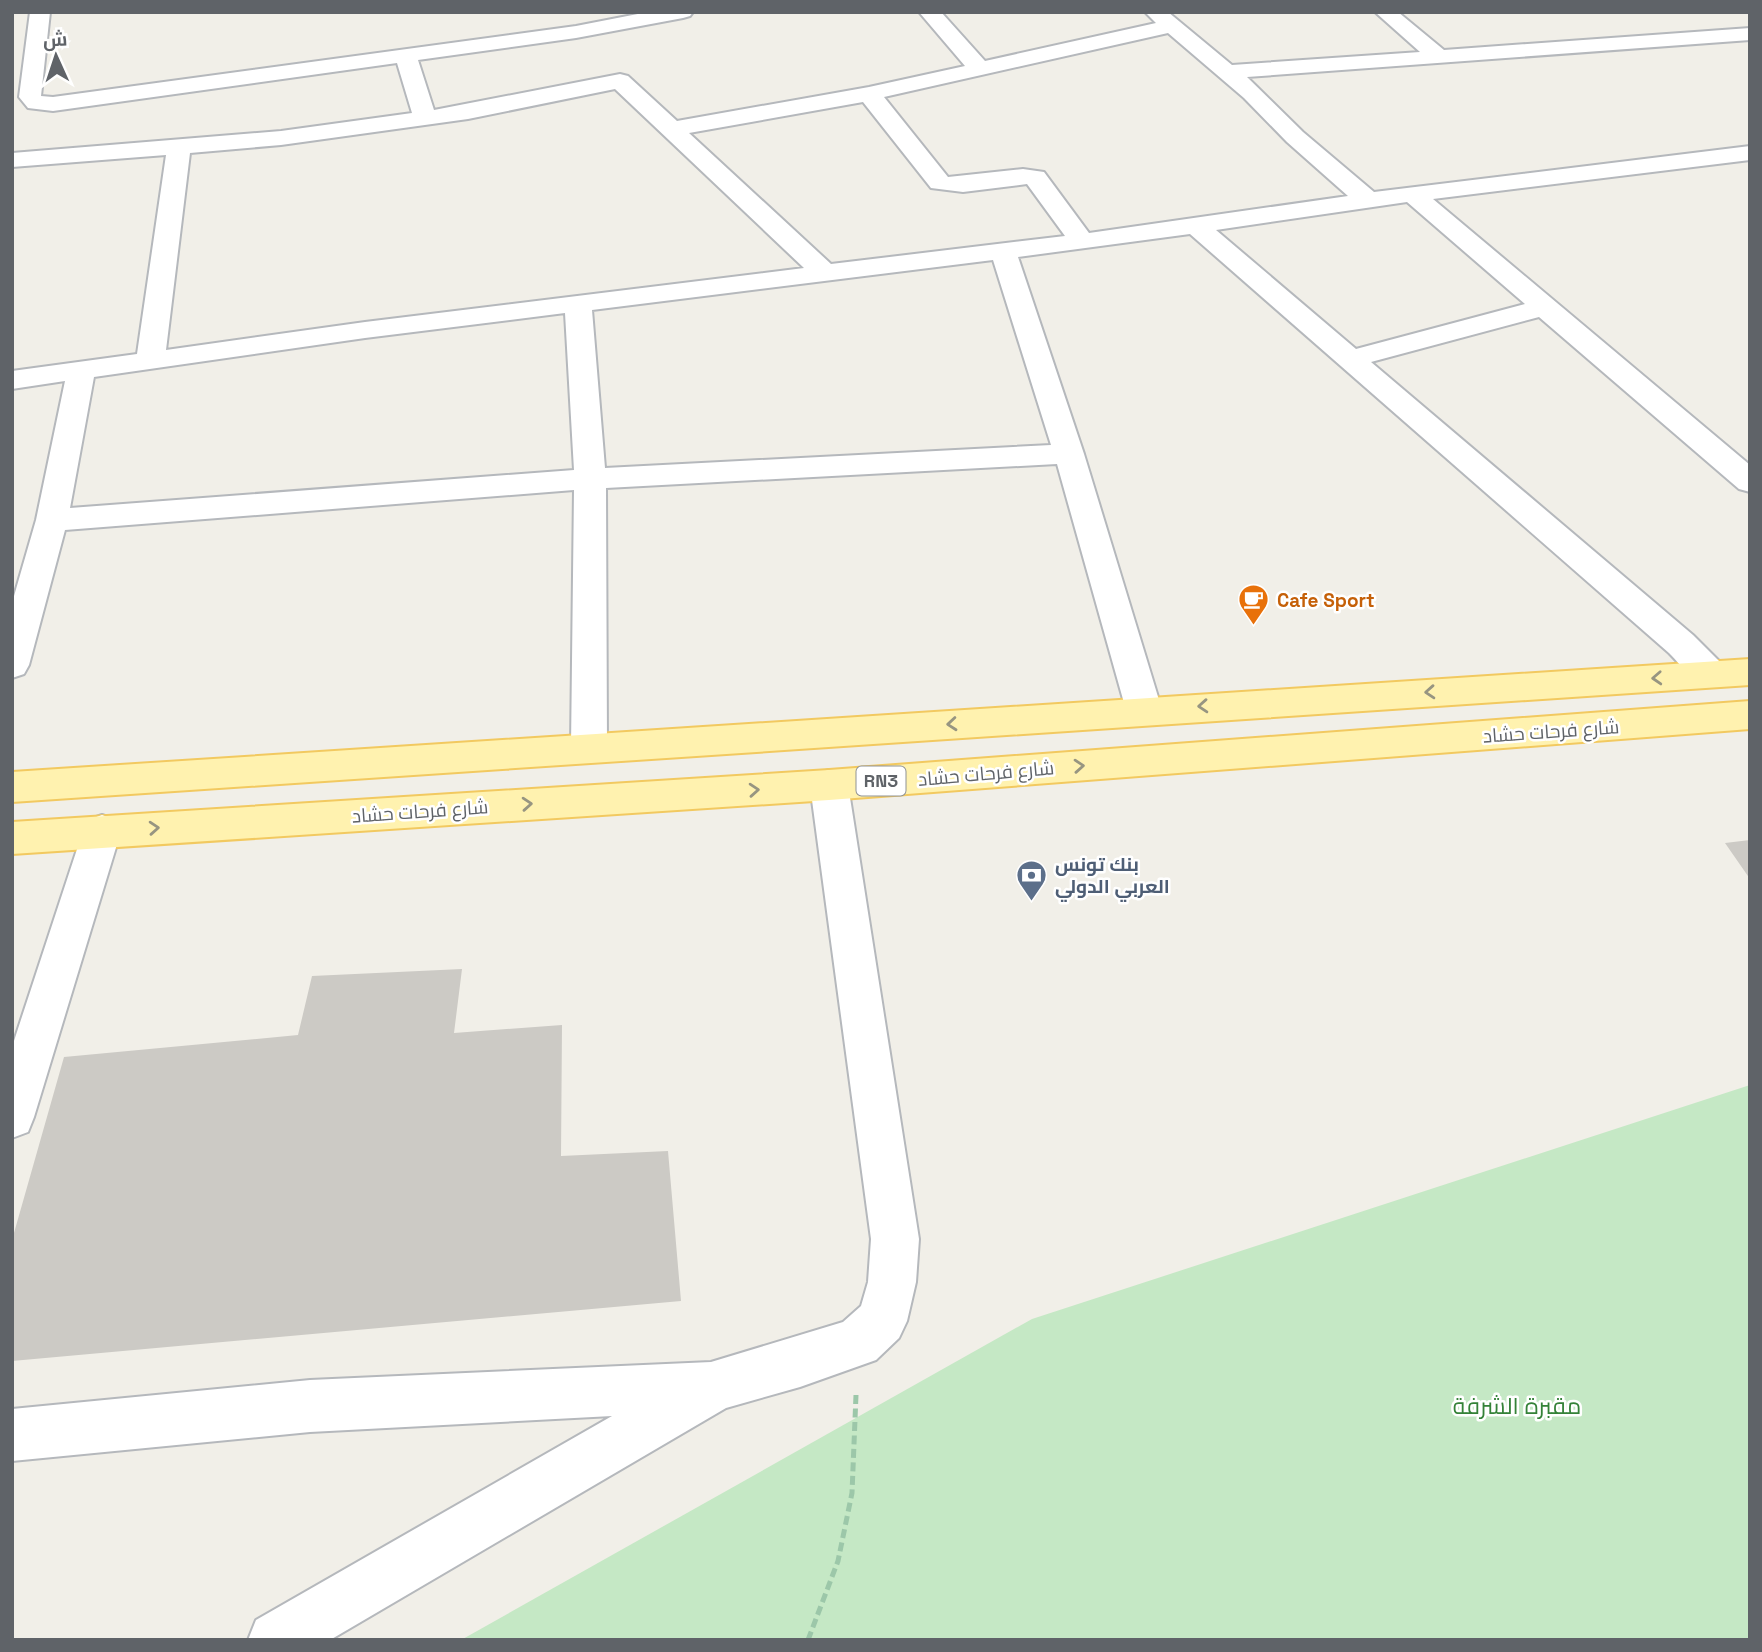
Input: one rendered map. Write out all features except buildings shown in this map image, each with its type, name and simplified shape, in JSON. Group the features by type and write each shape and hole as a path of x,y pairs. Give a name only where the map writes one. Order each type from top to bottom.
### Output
{"main road":[{"path":"12,788 589,747 1750,672"},
{"name":"شارع فرحات حشاد","path":"12,838 829,785 1750,715"},
{"path":"1006,720 1018,770"}],"street":[{"path":"40,12 35,73 30,97 36,103 53,104 576,32 682,12"},
{"path":"561,12 620,81 825,273"},
{"path":"929,12 980,69"},
{"path":"1385,12 1439,57"},
{"path":"673,129 869,94 980,69 1164,19 1229,72 1295,137 1368,200"},
{"path":"1229,72 1718,37 1744,43"},
{"path":"406,56 425,118"},
{"path":"12,76 35,73"},
{"path":"12,160 281,138 425,118 620,81"},
{"path":"869,94 940,183 966,184 1020,175 1035,177 1082,241"},
{"path":"150,361 179,146"},
{"path":"12,380 365,330 1082,241 1412,194 1750,153"},
{"path":"1412,194 1750,482"},
{"path":"1196,226 1681,644 1713,675"},
{"path":"1003,250 1069,454 1144,710"},
{"path":"578,303 590,479 589,747"},
{"path":"1350,359 1545,307"},
{"path":"12,665 52,520 81,372"},
{"path":"52,520 590,479 1069,454"},
{"path":"12,1435 310,1406 716,1385 800,1362 858,1342 882,1321 892,1282 895,1239 829,785"},
{"path":"12,1117 102,831"},
{"path":"276,1640 716,1385"}],"path":[{"path":"808,1640 838,1561 852,1493 858,1342"}],"green space":[{"name":"مقبرة الشرفة","path":"1750,1085 1750,1640 461,1640 1032,1319"}],"place":[{"name":"Cafe Sport","path":"1254,627"},
{"name":"بنك تونس العربي الدولي","path":"1032,902"}]}
